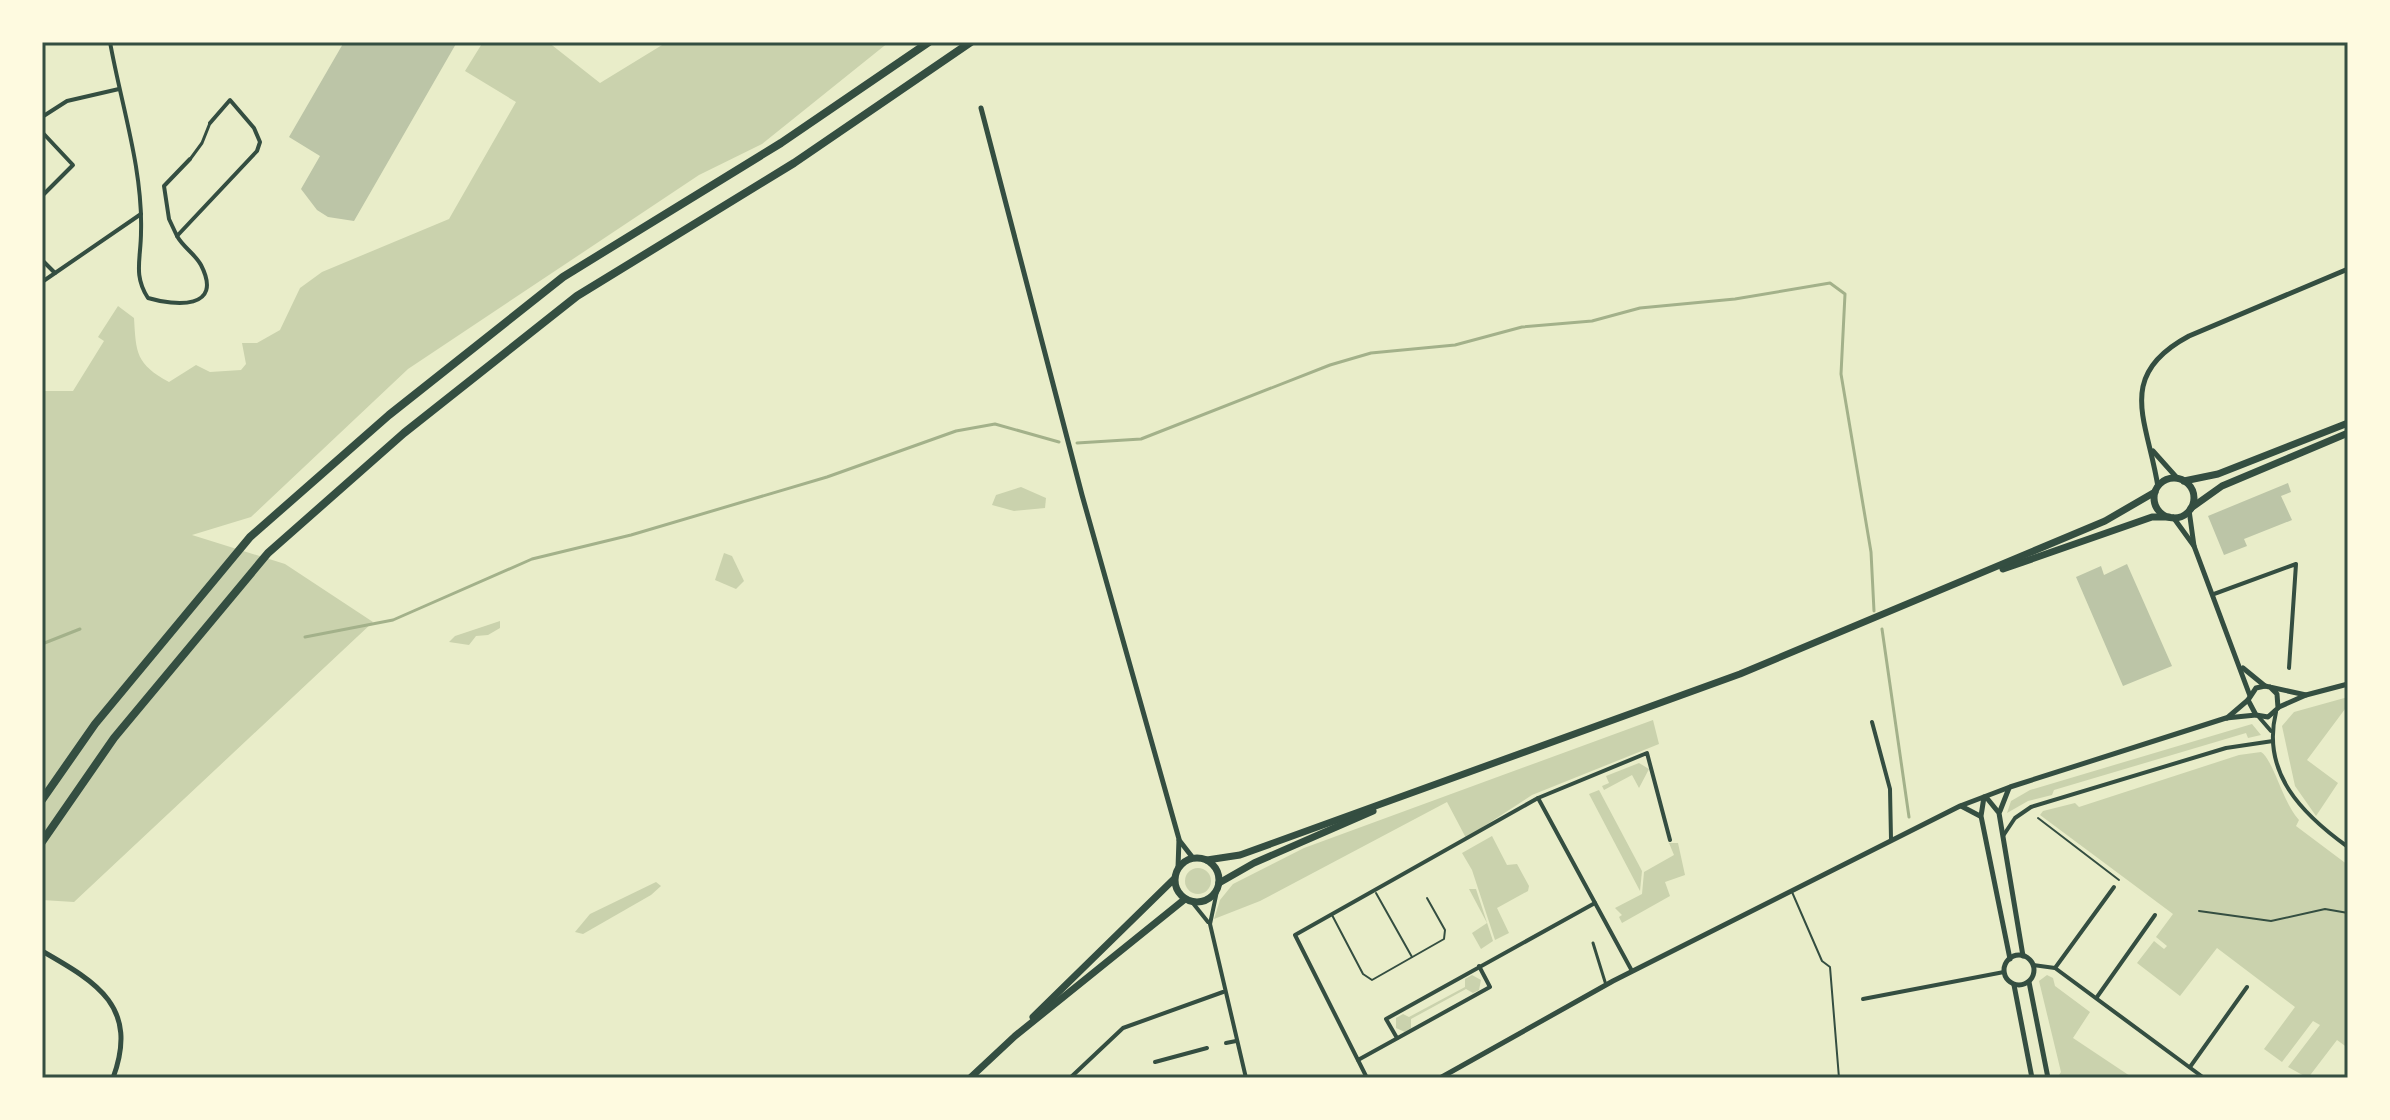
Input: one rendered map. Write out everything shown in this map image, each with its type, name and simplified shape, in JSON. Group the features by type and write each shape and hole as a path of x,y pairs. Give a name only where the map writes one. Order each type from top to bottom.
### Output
{"highway":[{"path":"42,800 95,724 250,537 389,415 563,277 781,143 929,42"},
{"path":"42,842 114,738 268,553 404,433 577,296 794,163 971,42"}],"main road":[{"path":"970,1078 1015,1036 1056,991 1145,911 1174,879 1178,868 1193,858 1207,860 1240,855 1292,833 1419,792 1740,674 2105,521 2156,490 2166,480 2218,474 2348,423"},
{"path":"1971,579 2061,552 2152,517 2171,517 2190,509 2222,486 2348,433"},
{"path":"2181,480 2194,496 2190,509"},
{"path":"2156,490 2158,510 2171,517"},
{"path":"1015,1036 1189,901 1206,901 1218,887 1295,844 1419,792"},
{"path":"1207,860 1217,869 1218,887"},
{"path":"1174,879 1176,889 1189,901"}],"street":[{"path":"110,42 135,161 141,214 138,283 148,298 181,306 202,296 207,283 200,263 177,236 169,219 164,186 190,159 202,143 210,123 230,100 254,128 260,142 257,151 177,236"},
{"path":"42,117 67,101 119,89"},
{"path":"981,108 1082,495 1179,839 1178,868"},
{"path":"42,132 73,165 42,196"},
{"path":"42,282 141,214"},
{"path":"42,260 55,273"},
{"path":"2156,490 2152,450 2139,400 2151,363 2165,349 2348,269"},
{"path":"2152,450 2181,480"},
{"path":"2190,509 2194,546"},
{"path":"2171,517 2194,546 2242,667 2249,698 2257,716 2271,731"},
{"path":"2214,594 2296,564 2289,668"},
{"path":"2242,667 2277,694 2277,710 2271,731 2295,802 2314,823 2348,847"},
{"path":"1440,1078 1632,971 1960,806 2226,718 2268,717 2306,695 2348,684"},
{"path":"2226,718 2256,688 2268,687 2306,695"},
{"path":"1872,722 1890,789 1891,839"},
{"path":"2003,836 2015,818 2031,807 2226,748 2273,741"},
{"path":"1367,1078 1295,935 1538,798 1647,753 1670,840"},
{"path":"1999,813 2010,787"},
{"path":"1985,796 1999,813 2023,956 2033,965 2055,968 2204,1078"},
{"path":"1985,796 1981,816 2010,959 2004,972"},
{"path":"1538,798 1632,971"},
{"path":"1960,806 1981,816"},
{"path":"1179,839 1193,858"},
{"path":"1218,887 1210,924 1223,992 1246,1078"},
{"path":"2055,968 2114,887"},
{"path":"1189,901 1210,924"},
{"path":"1397,1038 1386,1019 1595,903"},
{"path":"2097,997 2155,915"},
{"path":"1593,943 1606,985"},
{"path":"42,951 85,976 104,993 115,1009 123,1035 113,1078"},
{"path":"2010,959 2023,956"},
{"path":"2033,965 2029,982 2048,1078"},
{"path":"1358,1060 1490,987 1479,966"},
{"path":"2004,972 2014,985 2032,1078"},
{"path":"1863,999 2004,972"},
{"path":"2014,985 2029,982"},
{"path":"2190,1067 2247,987"},
{"path":"1070,1078 1123,1028 1223,992"},
{"path":"1226,1043 1236,1041"},
{"path":"1155,1062 1207,1048"}],"lane":[{"path":"1792,891 1822,961 1830,967 1839,1078"},
{"path":"1376,892 1412,957"},
{"path":"1332,914 1368,980 1447,934 1427,898"}],"path":[{"path":"2038,818 2119,880"},
{"path":"2199,911 2271,921 2325,909 2348,913"}],"green space":[{"path":"483,42 548,42 600,83 667,42 889,42 762,144 699,175 408,369 251,517 192,535 285,564 373,622 74,902 42,900 42,391 73,391 104,341 98,337 118,306 134,318 137,349 144,363 169,382 196,365 210,372 241,370 246,364 242,343 257,343 280,330 300,288 322,272 449,219 516,102 465,71"},
{"path":"1021,487 1046,498 1045,508 1014,511 992,505 996,495"},
{"path":"724,553 732,556 744,581 736,589 715,580"},
{"path":"500,621 500,628 488,635 476,636 469,645 449,642 455,636"},
{"path":"2348,697 2348,705 2307,760 2338,783 2316,816 2295,786 2282,726 2294,712"},
{"path":"1653,720 1659,744 1532,795 1466,838 1447,802 1260,901 1214,919 1220,900 1233,884 1304,848"},
{"path":"2252,724 2261,735 2248,738 2246,733 2054,790 2052,795 2028,801 2007,813 2011,801 2030,790"},
{"path":"2261,752 2270,763 2299,820 2296,826 2348,865 2348,1048 2337,1040 2308,1078 2288,1067 2320,1025 2313,1021 2282,1062 2264,1049 2295,1007 2217,948 2180,996 2137,963 2154,941 2164,949 2167,946 2156,937 2173,914 2040,815 2043,811 2075,803 2079,807 2239,755"},
{"path":"1639,763 1649,769 1639,788 1632,775 1604,790 1602,786 1609,783 1606,776"},
{"path":"1599,790 1642,871 1640,891 1589,794"},
{"path":"1492,836 1507,865 1517,864 1529,886 1528,891 1497,908 1509,933 1495,940 1472,870 1462,853"},
{"path":"1669,843 1678,843 1685,875 1665,882 1670,896 1622,923 1619,917 1622,915 1615,908 1642,894 1644,872 1674,855"},
{"path":"1198,868 1207,872 1211,881 1207,890 1198,894 1189,890 1185,881 1189,872"},
{"path":"656,882 661,886 651,895 583,934 575,932 590,914"},
{"path":"1469,889 1476,889 1493,941 1481,949 1472,933 1487,923"},
{"path":"1472,975 1481,980 1479,990 1473,993 1466,989 1411,1019 1411,1028 1405,1032 1396,1028 1396,1018 1403,1014 1409,1017 1465,987 1465,979"},
{"path":"2047,975 2053,978 2055,986 2090,1012 2073,1038 2133,1078 2057,1078 2061,1072 2039,981"}],"building":[{"path":"344,42 457,42 354,221 328,217 317,210 301,189 320,156 289,137"},
{"path":"2288,483 2291,492 2281,496 2292,520 2244,539 2247,546 2224,555 2208,516"},
{"path":"2127,564 2172,666 2123,686 2076,577 2101,566 2104,575"}],"waterway":[{"path":"1077,443 1141,439 1330,365 1371,353 1455,345 1522,327 1592,321 1640,308 1735,299 1830,283 1845,294 1841,374 1871,552 1874,611"},
{"path":"305,637 393,620 532,559 631,535 827,477 956,431 995,424 1059,442"},
{"path":"42,644 80,629"},
{"path":"1882,629 1909,817"}]}
